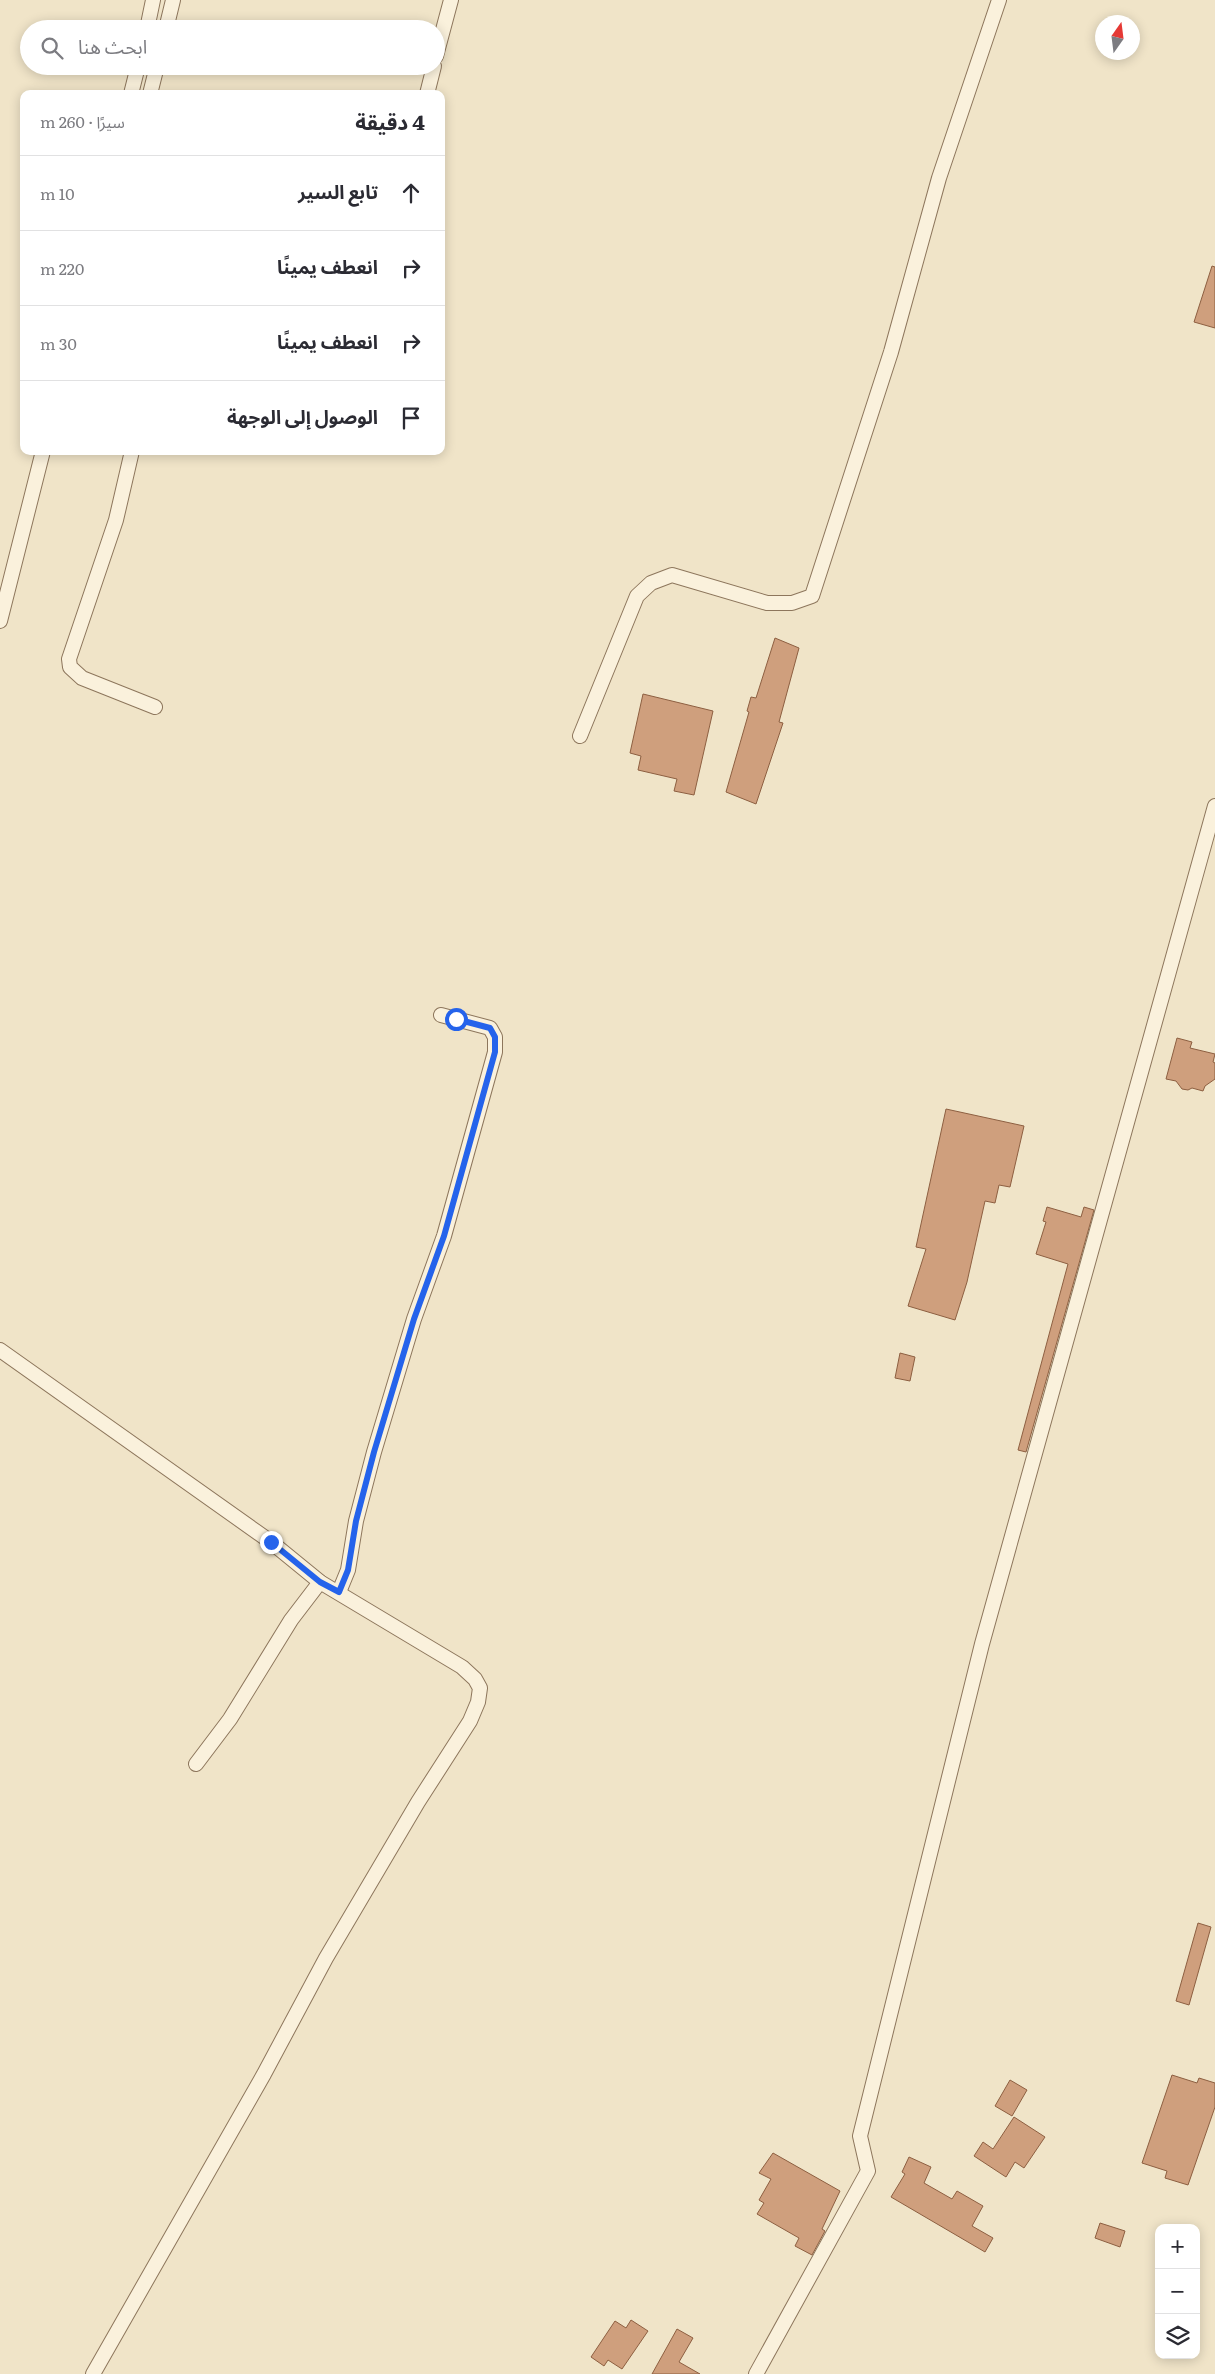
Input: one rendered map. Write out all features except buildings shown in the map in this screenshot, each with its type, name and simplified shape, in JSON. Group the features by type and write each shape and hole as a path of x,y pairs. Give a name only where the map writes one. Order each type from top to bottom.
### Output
{"street":[{"path":"149,20 153,0"},
{"path":"168,20 173,0"},
{"path":"445,22 451,0"},
{"path":"580,736 637,596 651,582 672,576 767,603 792,603 812,596 891,352 939,178 998,0"},
{"path":"132,90 136,75"},
{"path":"151,90 155,75"},
{"path":"428,90 432,75"},
{"path":"0,621 42,455"},
{"path":"131,455 116,520 69,659 70,667 82,678 155,707"},
{"path":"756,2374 868,2171 860,2136 982,1644 1215,806"},
{"path":"339,1592 348,1570 356,1521 374,1452 414,1319 444,1236 495,1052 495,1037 490,1028 441,1015"},
{"path":"0,1350 271,1542 320,1582 462,1667 475,1679 480,1688 478,1702 470,1721 418,1802 326,1958 264,2074 93,2374"},
{"path":"196,1764 230,1720 291,1620 320,1582"}],"route":[{"path":"271,1542 320,1582 339,1592 348,1570 356,1521 374,1452 414,1319 444,1236 495,1052 495,1037 490,1028 456,1019"}]}
